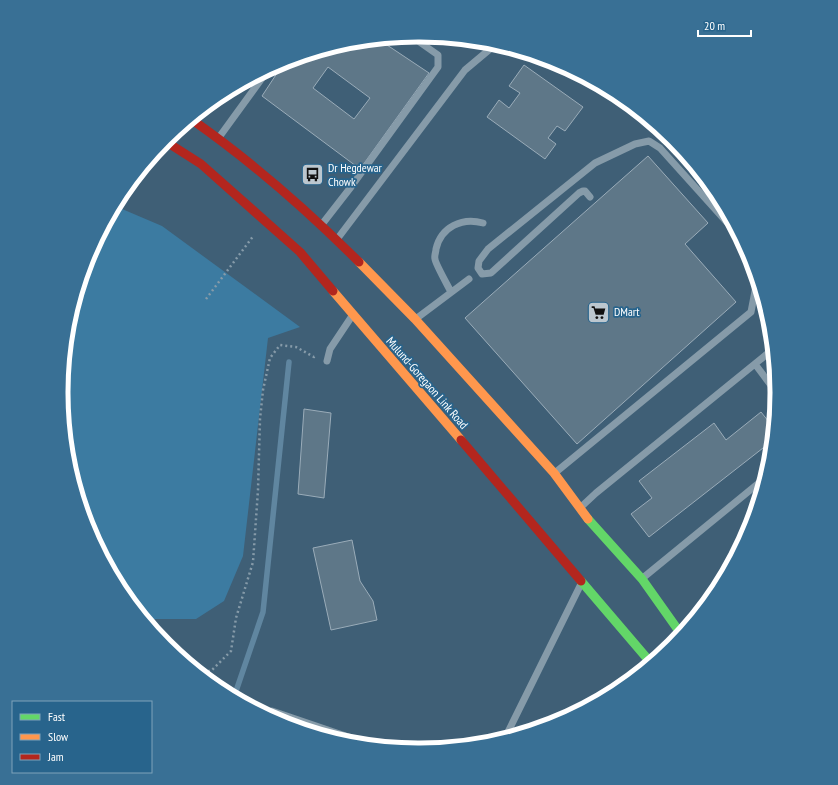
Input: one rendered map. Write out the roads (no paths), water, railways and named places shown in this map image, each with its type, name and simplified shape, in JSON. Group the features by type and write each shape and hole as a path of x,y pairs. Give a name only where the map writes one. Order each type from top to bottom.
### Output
{"main road":[{"path":"196,122 218,138 291,197 322,225 415,319 554,473 580,509 642,579 678,629"},
{"name":"Mulund-Goregaon Link Road","path":"171,145 201,164 300,252 647,658"}],"lane":[{"path":"322,225 438,67 438,55 420,42"},
{"path":"336,240 465,70 489,50"},
{"path":"218,138 261,80"},
{"path":"590,197 585,191 579,193 491,273 482,274 478,268 479,261 488,248 595,163 635,144 649,140 660,148 724,219"},
{"path":"451,292 434,259 438,243 447,229 461,222 476,221 484,223"},
{"path":"415,319 469,278"},
{"path":"554,473 751,312 755,292"},
{"path":"327,361 330,349 353,314"},
{"path":"580,509 596,493 768,354"},
{"path":"755,364 770,383"},
{"path":"642,579 758,484"},
{"path":"508,731 582,582"},
{"path":"278,713 336,733"}],"waterway":[{"path":"236,691 263,612 289,362"}],"place":[{"name":"Dr Hegdewar Chowk","path":"312,175"},
{"name":"DMart","path":"598,312"}]}
